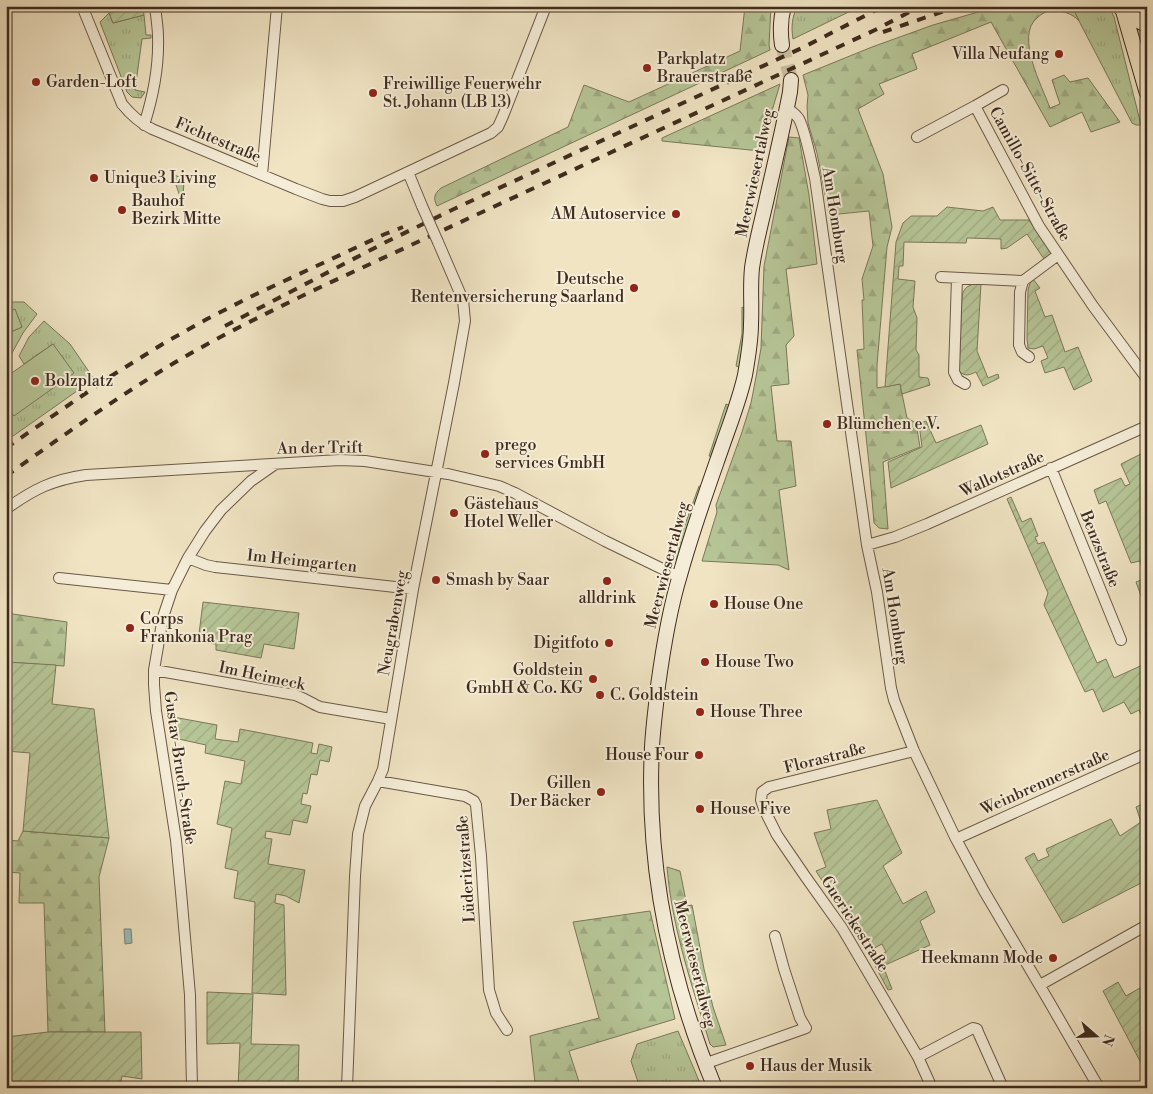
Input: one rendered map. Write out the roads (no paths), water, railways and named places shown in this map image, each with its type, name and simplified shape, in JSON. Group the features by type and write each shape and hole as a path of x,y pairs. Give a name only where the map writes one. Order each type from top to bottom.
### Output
{"main road":[{"path":"782,45 780,29 784,6"},
{"path":"1122,7 1134,18 1147,25"},
{"path":"1122,7 1147,92"},
{"name":"Meerwiesertalweg","path":"714,1088 689,1020 661,904 654,854 652,822 652,748 664,647 679,577 698,515 738,401 744,376 750,347 752,267 787,108 791,80"}],"street":[{"name":"Fichtestraße","path":"82,6 122,104 131,115 144,125 262,175 330,201 343,201 355,196 491,133 498,127 546,6"},
{"path":"144,125 152,96 157,65 158,38 155,6"},
{"path":"262,175 277,6"},
{"name":"Camillo-Sitte-Straße","path":"917,137 1003,90"},
{"name":"Camillo-Sitte-Straße","path":"975,106 1039,226 1093,306 1147,379"},
{"name":"Am Homburg","path":"787,108 799,119 815,178 867,545 877,592 894,700 914,751 956,839 984,891 1099,1088"},
{"name":"Neugrabenweg","path":"347,1088 358,834 365,806 382,769 413,589 466,321 463,300 408,172"},
{"path":"1029,357 1022,352 1019,345 1020,292 1023,281 1058,255"},
{"path":"941,277 1023,281"},
{"path":"957,278 954,372 958,380 965,384"},
{"name":"Wallotstraße","path":"867,545 895,537 1147,426"},
{"name":"An der Trift","path":"6,509 37,489 52,482 70,478 110,473 276,463 340,460 365,461 437,472 500,486 679,577"},
{"name":"Gustav-Bruch-Straße","path":"192,1088 190,995 182,901 176,840 156,711 154,670 163,617 172,590 188,558 221,510 251,481 276,463"},
{"name":"Benzstraße","path":"1051,468 1121,640"},
{"name":"Im Heimgarten","path":"188,558 215,567 413,589"},
{"path":"59,578 172,590"},
{"name":"Im Heimeck","path":"154,670 295,695 320,707 391,719"},
{"name":"Florastraße","path":"764,809 761,800 762,792 769,787 914,751"},
{"name":"Weinbrennerstraße","path":"956,839 1147,753"},
{"name":"Lüderitzstraße","path":"378,781 461,795 470,798 476,805 489,990 496,1012 507,1030"},
{"name":"Guerickestraße","path":"764,809 777,835 842,928 918,1057 932,1088"},
{"path":"1040,985 1147,925"},
{"path":"704,1064 806,1028 800,1018 775,936"},
{"path":"918,1057 974,1028 977,1029 1004,1088"}],"water":[{"path":"124,929 131,929 132,943 125,944"}],"tunnel":[{"path":"782,45 791,80"}],"railway":[{"path":"225,326 386,242 456,208 804,47 884,6"},
{"path":"6,476 152,376 249,322 875,30 921,6"},
{"path":"883,32 959,6"},
{"path":"6,448 108,378 207,319 250,297 403,227"}],"place":[{"name":"Villa Neufang","path":"1059,54"},
{"name":"Parkplatz Brauerstraße","path":"647,68"},
{"name":"Garden-Loft","path":"36,82"},
{"name":"Freiwillige Feuerwehr St. Johann (LB 13)","path":"373,93"},
{"name":"Unique3 Living","path":"94,178"},
{"name":"Bauhof Bezirk Mitte","path":"122,210"},
{"name":"AM Autoservice","path":"676,214"},
{"name":"Deutsche Rentenversicherung Saarland","path":"634,288"},
{"name":"Bolzplatz","path":"35,381"},
{"name":"Blümchen e.V.","path":"827,424"},
{"name":"prego services GmbH","path":"485,454"},
{"name":"Gästehaus Hotel Weller","path":"454,513"},
{"name":"Smash by Saar","path":"436,580"},
{"name":"alldrink","path":"607,581"},
{"name":"House One","path":"714,604"},
{"name":"Corps Frankonia Prag","path":"130,628"},
{"name":"Digitfoto","path":"609,643"},
{"name":"House Two","path":"705,662"},
{"name":"Goldstein GmbH & Co. KG","path":"593,679"},
{"name":"C. Goldstein","path":"600,695"},
{"name":"House Three","path":"700,712"},
{"name":"House Four","path":"699,755"},
{"name":"Gillen Der Bäcker","path":"601,792"},
{"name":"House Five","path":"700,809"},
{"name":"Heekmann Mode","path":"1053,958"},
{"name":"Haus der Musik","path":"750,1066"}]}
